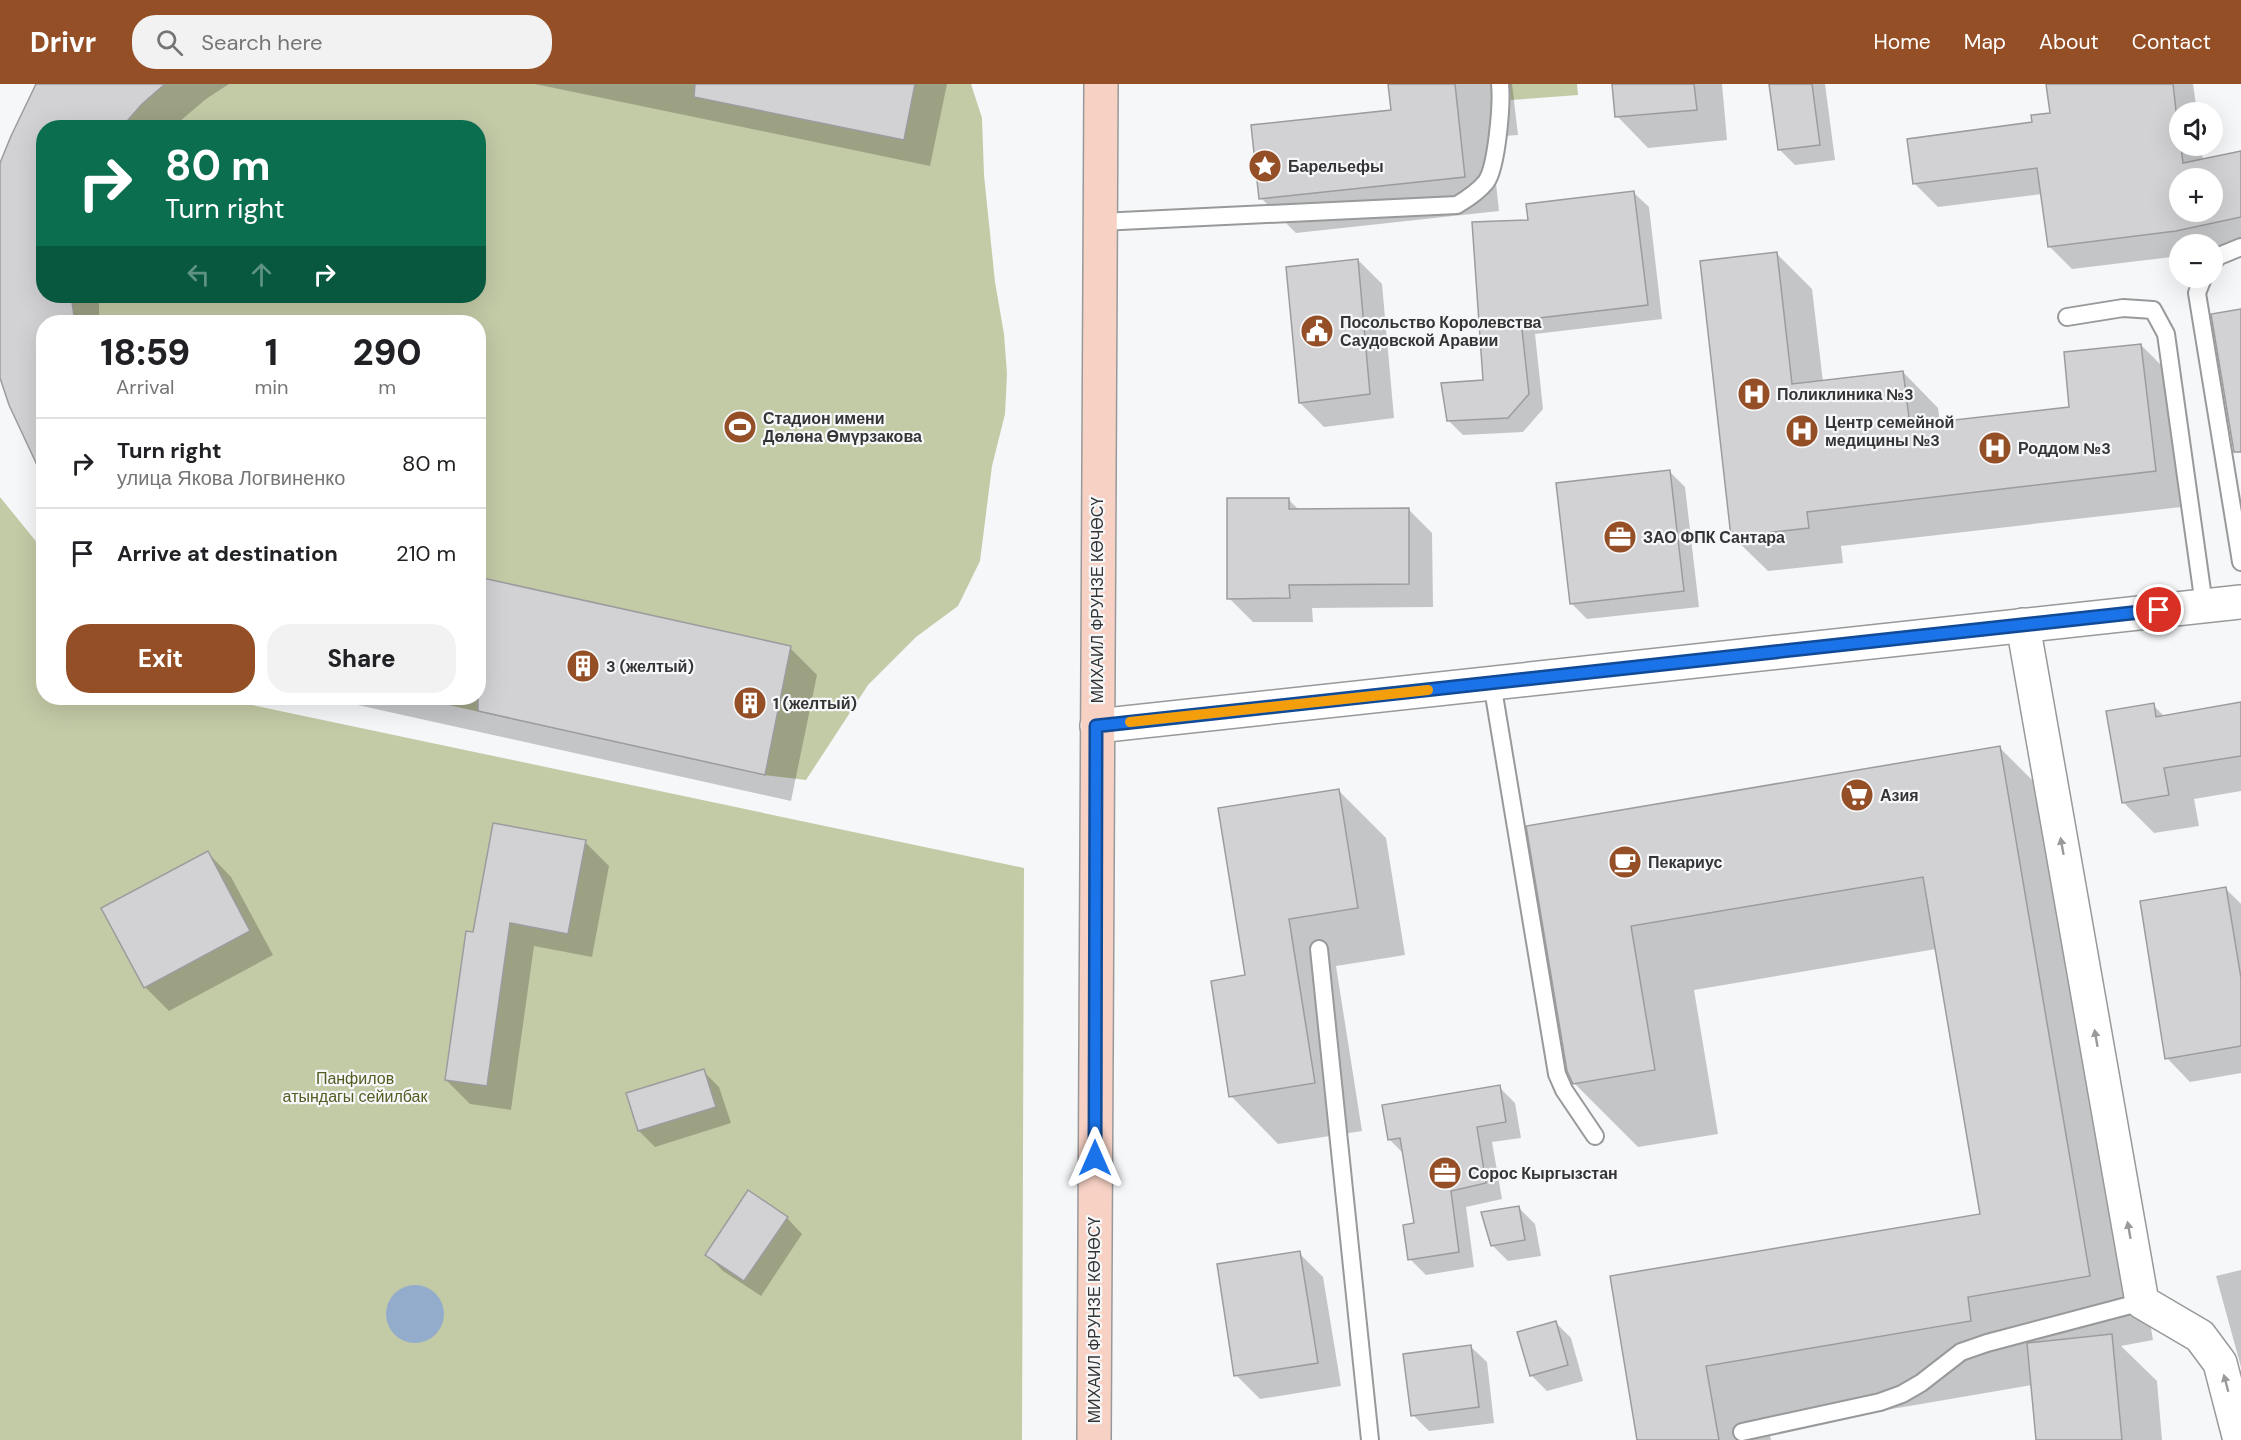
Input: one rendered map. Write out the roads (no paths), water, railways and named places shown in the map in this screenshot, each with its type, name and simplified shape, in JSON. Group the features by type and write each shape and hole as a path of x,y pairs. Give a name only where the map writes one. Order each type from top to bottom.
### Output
{"main road":[{"name":"МИХАИЛ ФРУНЗЕ КӨЧӨСҮ","path":"1094,1440 1101,84"}],"street":[{"path":"1096,726 2241,602"},
{"path":"2023,625 2142,1302 2200,1336 2220,1364 2240,1440"}],"lane":[{"path":"1100,222 1457,206 1474,195 1488,180 1497,140 1500,84"},
{"path":"2223,254 2241,247"},
{"path":"2199,288 2197,293 2241,562"},
{"path":"2067,317 2123,308 2153,310 2166,334 2204,605"},
{"path":"1492,682 1557,1074 1564,1090 1596,1137"},
{"path":"1319,949 1370,1440"},
{"path":"1742,1432 1880,1402 1902,1394 1921,1383 1961,1352 2142,1302"}],"water":[{"path":"415,1285 426,1287 436,1293 442,1303 444,1314 442,1325 436,1335 426,1341 415,1343 404,1341 394,1335 388,1325 386,1314 388,1303 394,1293 404,1287"}],"place":[{"name":"Барельефы","path":"1265,166"},
{"name":"Посольство Королевства Саудовской Аравии","path":"1317,331"},
{"name":"Поликлиника №3","path":"1754,394"},
{"name":"Стадион имени Дөлөна Өмүрзакова","path":"740,427"},
{"name":"Центр семейной медицины №3","path":"1802,431"},
{"name":"Роддом №3","path":"1995,448"},
{"name":"ЗАО ФПК Сантара","path":"1620,537"},
{"name":"3 (желтый)","path":"583,666"},
{"name":"1 (желтый)","path":"750,703"},
{"name":"Азия","path":"1857,795"},
{"name":"Пекариус","path":"1625,862"},
{"name":"Сорос Кыргызстан","path":"1445,1173"}],"park label":[{"name":"Панфилов атындагы сейилбак","path":"355,1087"}]}
